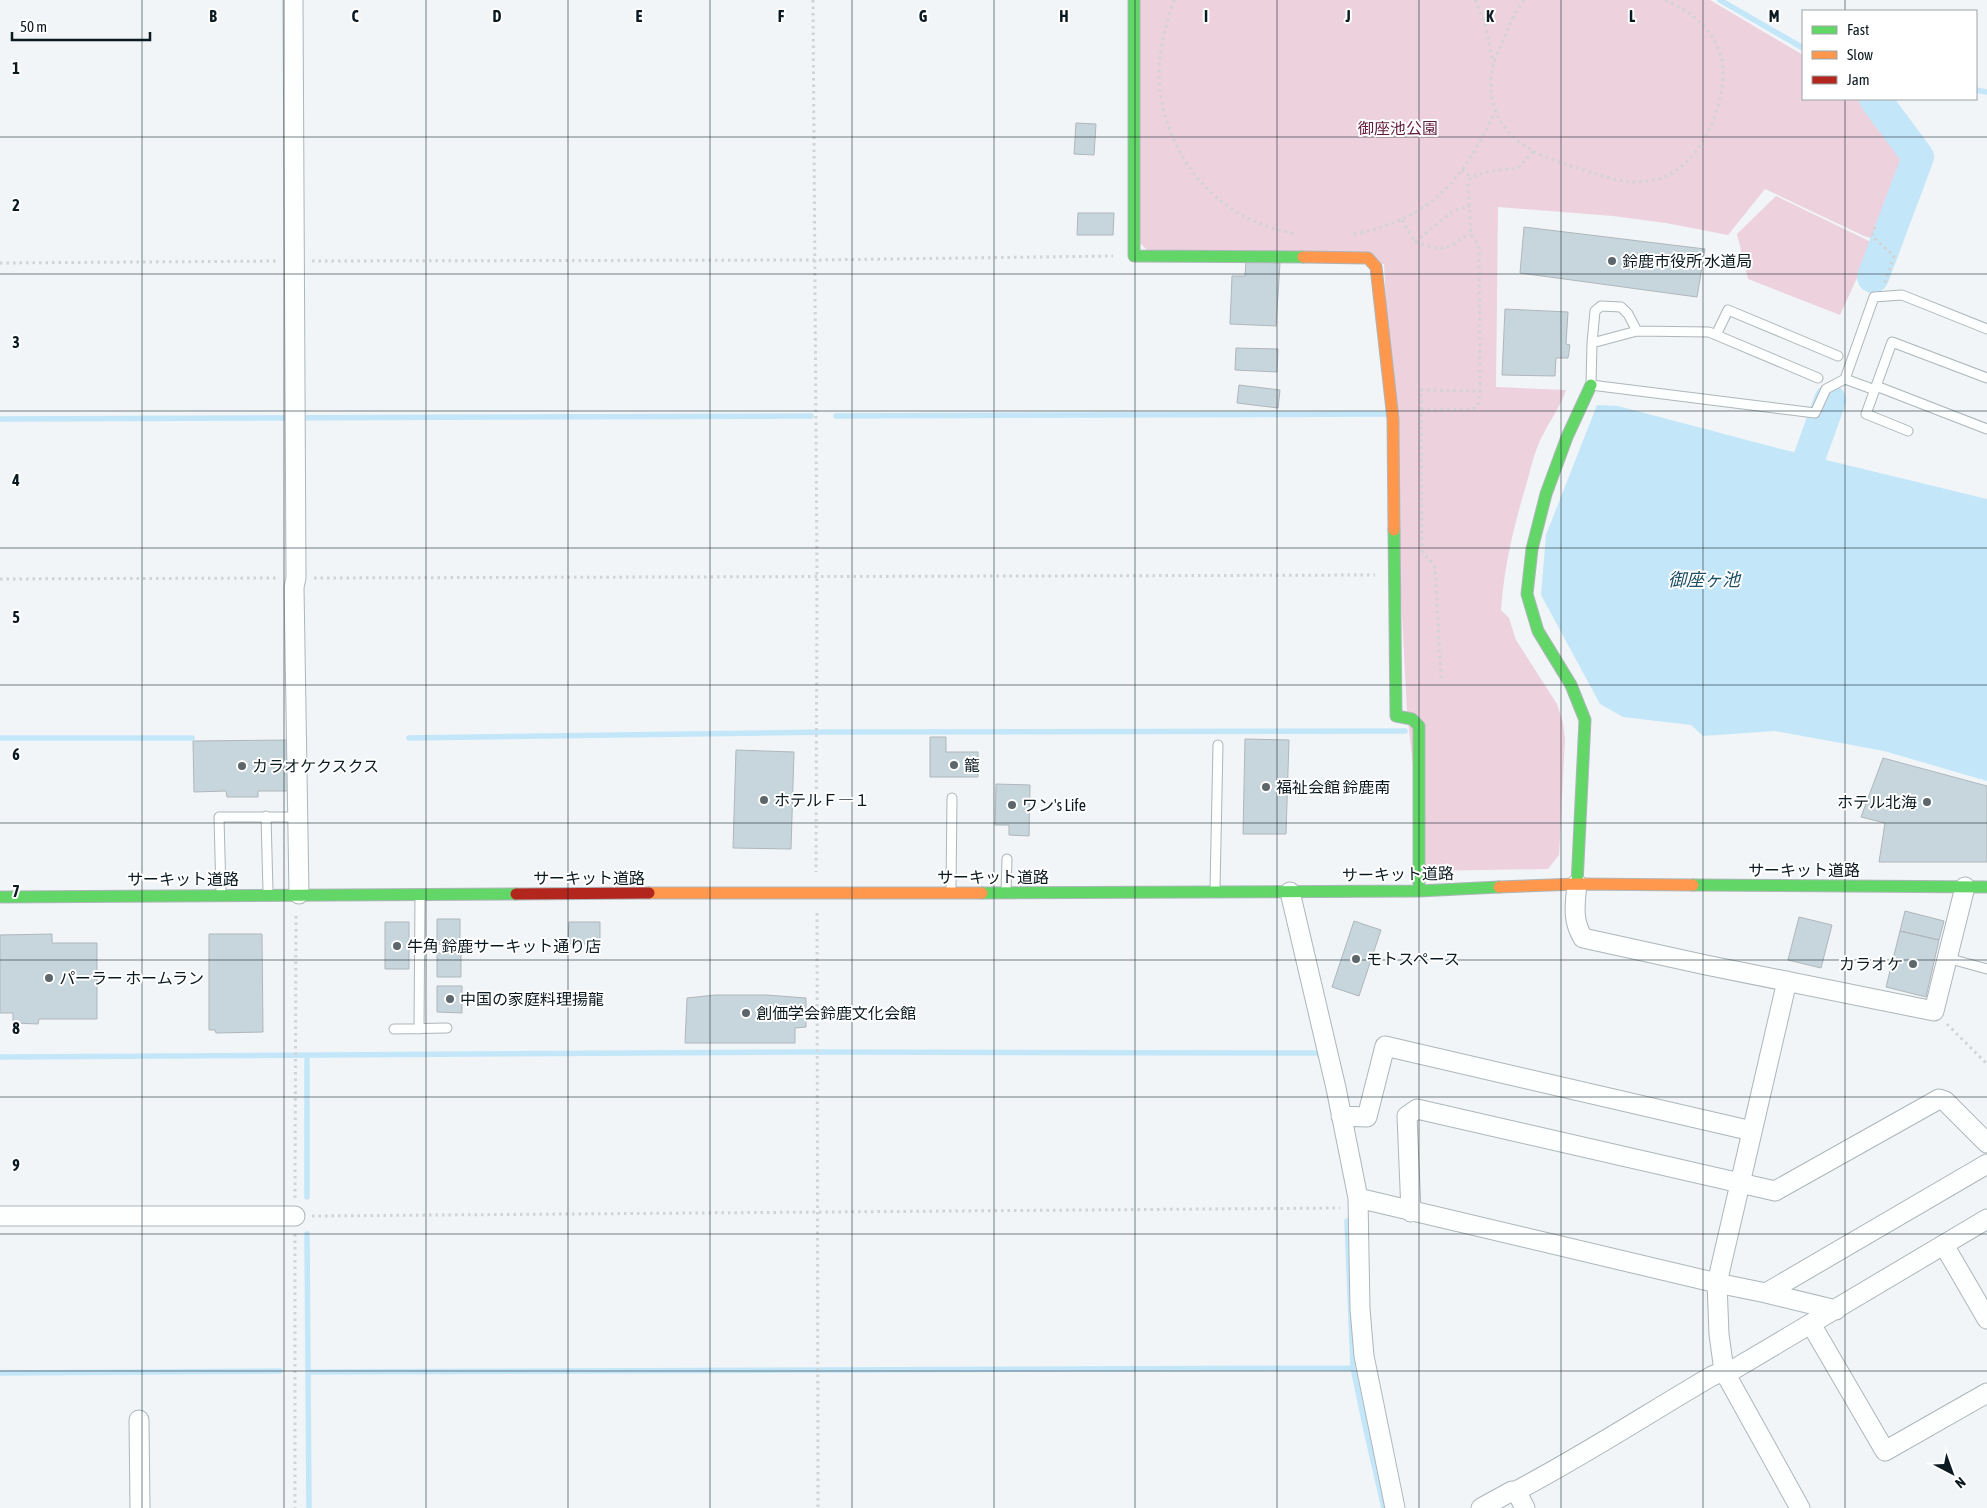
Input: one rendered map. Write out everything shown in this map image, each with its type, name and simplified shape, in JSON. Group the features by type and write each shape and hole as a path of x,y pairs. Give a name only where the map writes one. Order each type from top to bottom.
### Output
{"street":[{"path":"293,0 296,418 296,578 294,587 299,894"},
{"path":"1134,0 1134,256 1368,258 1376,267 1393,418 1396,716 1412,720 1419,726 1418,891"},
{"path":"1591,385 1567,437 1546,494 1532,549 1527,594 1538,631 1571,685 1585,720 1575,912 1576,928 1583,938 1787,982 1934,1011 1965,887"},
{"name":"サーキット道路","path":"0,897 299,894 1418,891 1577,884 1987,887"},
{"path":"1290,892 1341,1116 1358,1203 1360,1309 1364,1356 1395,1508"},
{"path":"1787,982 1717,1283 1719,1334 1725,1372 1800,1508"},
{"path":"1341,1116 1368,1116 1385,1046 1752,1131"},
{"path":"1411,1212 1407,1116 1417,1109 1775,1191 1939,1099 1945,1100 1987,1143"},
{"path":"1766,1293 1987,1164"},
{"path":"1358,1203 1411,1212 1836,1310"},
{"path":"0,1216 295,1216"},
{"path":"1481,1508 1560,1468 1712,1376 1725,1372 1812,1324 1987,1219"},
{"path":"1944,1245 1987,1319"},
{"path":"1812,1324 1885,1451 1987,1393"},
{"path":"139,1420 140,1508"},
{"path":"1516,1491 1525,1508"}],"lane":[{"path":"1637,331 1628,314 1621,307 1601,306 1595,311 1591,385 1815,413 1826,389 1845,379 1874,298 1902,295 1987,329"},
{"path":"1716,335 1728,310 1838,356"},
{"path":"1592,342 1637,331 1709,332 1818,378"},
{"path":"1908,431 1866,414 1892,342 1987,378"},
{"path":"1845,379 1876,388 1987,429"},
{"path":"1215,892 1218,745"},
{"path":"951,893 952,798"},
{"path":"266,816 268,895"},
{"path":"221,895 220,817 288,817"},
{"path":"1006,893 1007,859"},
{"path":"419,1029 420,894"},
{"path":"1947,958 1987,969"},
{"path":"394,1029 447,1028"}],"path":[{"path":"813,0 817,575 818,1508"},
{"path":"1174,0 1168,15 1162,44 1159,85 1166,120 1178,151 1203,185 1234,210 1267,227 1304,236"},
{"path":"1475,0 1484,23 1493,64 1492,100 1494,111 1507,133 1534,151 1566,165 1627,182 1652,181 1673,172 1690,160 1701,144 1717,109 1723,82 1722,56 1713,36 1701,23 1665,0"},
{"path":"1493,64 1514,13 1524,0"},
{"path":"1349,235 1368,232 1402,220 1428,205 1462,170 1486,131 1494,111"},
{"path":"1470,177 1518,168 1534,151"},
{"path":"1462,170 1470,177"},
{"path":"1421,410 1473,409 1478,405 1480,391 1479,246 1471,235 1468,184 1470,177"},
{"path":"1415,242 1453,211 1470,206"},
{"path":"1402,220 1415,242 1441,249 1449,247 1465,236 1471,235"},
{"path":"1875,227 1872,236 1894,256 1880,297"},
{"path":"0,263 814,260 1134,256"},
{"path":"1440,678 1435,567 1422,551 1421,390 1480,391"},
{"path":"0,580 1395,574"},
{"path":"295,1508 294,1067 296,1048 296,915 299,894"},
{"path":"1934,1011 1987,1064"},
{"path":"295,1216 1358,1203"}],"green space":[{"name":"御座池公園","path":"1139,0 1710,0 1802,54 1802,100 1870,100 1912,159 1880,241 1864,236 1765,189 1728,235 1666,223 1613,216 1498,207 1496,387 1566,390 1540,441 1532,463 1510,549 1504,579 1501,610 1509,618 1516,640 1557,704 1563,723 1565,739 1559,855 1548,869 1425,871 1407,712 1384,264 1149,252 1139,242"},
{"path":"1776,196 1873,243 1840,315 1748,279 1737,234"}],"water":[{"name":"御座ヶ池","path":"1597,405 1618,406 1785,450 1987,499 1987,781 1884,751 1775,731 1703,736 1691,725 1623,717 1600,704 1541,595 1546,535"}],"building":[{"path":"1076,123 1096,124 1094,155 1074,154"},
{"path":"1078,213 1114,213 1113,235 1077,235"},
{"name":"鈴鹿市役所 水道局","path":"1524,227 1705,249 1697,297 1520,273"},
{"path":"1246,261 1280,263 1276,326 1230,324 1232,276 1245,276"},
{"path":"1505,309 1568,312 1566,344 1570,345 1568,358 1556,358 1555,376 1502,375"},
{"path":"1236,348 1278,349 1277,372 1235,370"},
{"path":"1239,385 1280,390 1278,408 1237,403"},
{"name":"籠","path":"930,737 946,737 946,752 978,752 978,777 930,777"},
{"name":"福祉会館 鈴鹿南","path":"1245,739 1289,740 1286,834 1243,834"},
{"name":"カラオケクスクス","path":"289,740 290,791 258,791 258,797 227,797 226,791 194,792 193,741"},
{"name":"ホテルＦ―１","path":"736,750 794,752 791,849 733,848"},
{"name":"ホテル北海","path":"1883,758 1987,786 1987,862 1879,862 1885,823 1861,817"},
{"name":"ワン's Life","path":"996,784 1030,785 1029,836 1009,835 1009,825 995,825"},
{"path":"1905,911 1944,921 1939,940 1900,931"},
{"path":"1799,917 1832,925 1821,968 1788,960"},
{"path":"437,919 460,919 460,944 437,944"},
{"name":"モトスペース","path":"1354,921 1381,930 1359,996 1332,987"},
{"name":"牛角 鈴鹿サーキット通り店","path":"385,922 409,922 409,969 385,969"},
{"path":"569,922 600,922 600,944 568,944"},
{"name":"カラオケ","path":"1900,931 1939,940 1926,997 1886,987"},
{"name":"パーラー ホームラン","path":"52,934 52,943 97,943 97,1019 39,1019 38,1024 13,1023 13,1013 0,1013 0,935"},
{"path":"209,934 262,934 263,1032 216,1033 215,1030 209,1030"},
{"path":"437,953 461,953 461,977 437,977"},
{"name":"中国の家庭料理揚龍","path":"437,986 462,986 462,1013 437,1012"},
{"name":"創価学会鈴鹿文化会館","path":"715,995 766,995 806,998 806,1027 795,1028 795,1043 685,1043 687,998"}],"waterway":[{"path":"1720,0 1802,47"},
{"path":"1977,90 1987,92"},
{"path":"1873,277 1918,157 1876,100"},
{"path":"1810,456 1830,400"},
{"path":"836,416 1385,414"},
{"path":"0,419 811,416"},
{"path":"409,738 825,732 1405,731"},
{"path":"0,738 192,738"},
{"path":"0,1057 808,1052 1319,1053 1321,1059"},
{"path":"307,1056 307,1197"},
{"path":"1347,1221 1353,1368 1384,1508"},
{"path":"307,1234 309,1508"},
{"path":"309,1372 1353,1368"},
{"path":"0,1373 280,1371"}],"traffic: fast":[{"path":"1134,0 1134,256 1303,257"},
{"path":"1577,884 1585,720 1571,685 1538,631 1527,594 1532,549 1546,494 1567,437 1591,385"},
{"path":"1394,530 1396,716 1412,719 1419,726 1419,891"},
{"path":"1693,885 1987,887"},
{"path":"982,893 1419,891 1499,887"},
{"path":"0,897 516,894"}],"traffic: slow":[{"path":"1303,257 1368,258 1376,267 1393,419 1394,530"},
{"path":"1499,887 1577,884 1693,885"},
{"path":"649,893 982,893"}],"traffic: jam":[{"path":"516,894 649,893"}],"place":[{"name":"鈴鹿市役所 水道局","path":"1612,261"},
{"name":"籠","path":"954,765"},
{"name":"カラオケクスクス","path":"242,766"},
{"name":"福祉会館 鈴鹿南","path":"1266,787"},
{"name":"ホテルＦ―１","path":"764,800"},
{"name":"ホテル北海","path":"1927,802"},
{"name":"ワン's Life","path":"1012,805"},
{"name":"牛角 鈴鹿サーキット通り店","path":"397,946"},
{"name":"モトスペース","path":"1356,959"},
{"name":"カラオケ","path":"1913,964"},
{"name":"パーラー ホームラン","path":"49,978"},
{"name":"中国の家庭料理揚龍","path":"450,999"},
{"name":"創価学会鈴鹿文化会館","path":"746,1013"}]}
